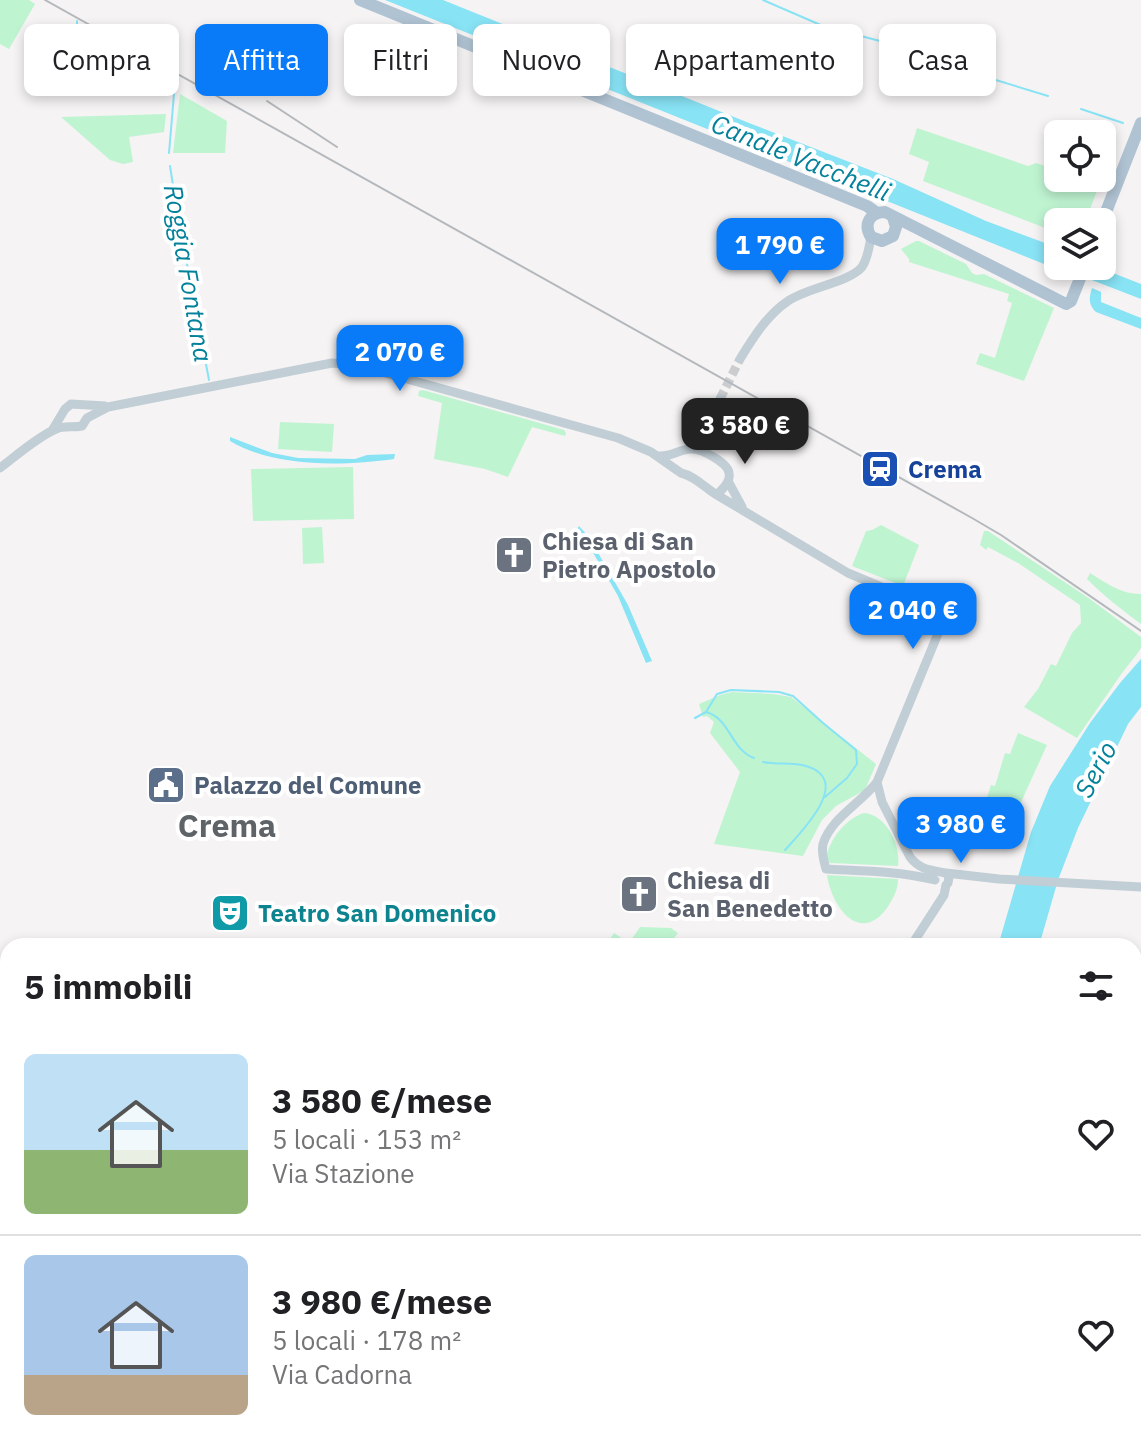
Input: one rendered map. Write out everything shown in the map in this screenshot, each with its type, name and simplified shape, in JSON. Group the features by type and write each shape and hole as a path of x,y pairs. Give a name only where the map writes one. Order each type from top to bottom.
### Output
{"main road":[{"path":"360,0 872,212 885,212 1061,303 1069,304 1079,280"},
{"path":"1108,208 1141,123"},
{"path":"872,212 867,224 868,233 875,239 889,239 895,232 914,228"},
{"path":"893,217 895,232"}],"street":[{"path":"740,359 764,324 785,302 852,275 860,269 875,239"},
{"path":"52,430 69,425 82,426 87,418 108,407 342,363 618,438 639,446 687,474"},
{"path":"720,399 703,431 681,455 679,464 687,474 705,485 722,488 744,510 848,573 946,614 877,782 845,813 823,846 826,869 877,871 942,880 981,877 1141,887"},
{"path":"0,468 52,430 71,404 108,407"},
{"path":"80,404 87,412 87,418"},
{"path":"63,414 69,425"},
{"path":"703,431 703,451"},
{"path":"656,455 668,456 687,449 703,451 726,466 730,476 722,488"},
{"path":"722,488 744,510"},
{"path":"877,782 879,797 905,849 916,865 942,880"},
{"path":"916,938 940,901 942,880"}],"green space":[{"path":"0,0 29,0 35,4 9,49 0,44"},
{"path":"180,94 227,121 225,153 173,153"},
{"path":"166,114 164,132 129,137 133,162 123,164 110,160 61,117"},
{"path":"917,128 1028,166 1036,163 1044,166 1044,192 1097,192 1090,208 1044,208 1044,228 923,181 929,162 909,154"},
{"path":"916,241 966,264 976,275 984,274 1054,308 1024,381 976,364 980,353 995,358 1012,303 1007,301 1009,294 909,262 901,249"},
{"path":"419,391 566,433 565,436 532,427 508,477 434,459 442,403 418,396"},
{"path":"280,422 334,424 332,452 278,449"},
{"path":"353,467 354,519 253,521 251,469"},
{"path":"881,525 919,545 903,586 852,566 866,531"},
{"path":"322,527 324,563 303,564 302,528"},
{"path":"984,531 1090,599 1141,637 1141,648 1077,738 1024,707 1051,664 1056,666 1072,633 1081,623 1080,605 1018,563 988,547 986,550 980,545"},
{"path":"1090,573 1120,590 1141,594 1141,624 1087,579"},
{"path":"732,692 791,697 876,764 865,790 836,806 822,820 803,856 714,844 740,772 710,733 714,722 707,716 703,717 699,704"},
{"path":"1018,733 1047,745 1008,831 979,824 991,785 995,786 1005,753 1010,754"},
{"path":"864,813 886,825 895,841 898,866 830,863 826,859 839,831 850,820"},
{"path":"827,875 898,879 898,883 887,908 877,919 857,922 840,909"},
{"path":"640,927 671,928 678,933 674,938 632,938"}],"water":[{"path":"385,0 443,0 503,24 473,24 473,35 457,29 457,24 445,24"},
{"name":"Canale Vacchelli","path":"610,67 626,74 626,96 682,96 893,179 986,221 1044,243 1044,264 610,90"},
{"path":"1116,274 1141,284 1141,299 1092,280 1116,280"},
{"path":"1092,288 1101,292 1101,302 1141,318 1141,329 1096,312 1090,301"},
{"path":"230,437 272,453 298,458 355,459 367,455 395,454 394,459 310,463 248,450 230,441"},
{"path":"579,526 589,537 628,605 652,661 646,663 618,596 577,529"},
{"name":"Serio","path":"1141,659 1141,707 1128,724 1078,828 1058,880 1041,938 1000,938 1031,832 1050,786 1120,683"}],"waterway":[{"path":"763,0 823,26 879,41"},
{"name":"Roggia Fontana","path":"77,21 79,60 112,66 163,84 174,94 169,153"},
{"path":"996,80 1048,96"},
{"path":"1081,109 1123,123"},
{"name":"Roggia Fontana","path":"170,166 209,380"},
{"path":"706,712 717,694 731,690 779,692 793,696 856,750 857,764 847,778 825,797"},
{"path":"695,718 706,712 714,715 740,748 754,758"},
{"path":"763,762 806,766 820,773 825,782 825,794 820,806 785,850"}],"tunnel":[{"path":"720,399 740,359"}],"railway":[{"path":"45,0 972,518 1141,631"},
{"path":"267,101 337,147"}],"place":[{"name":"Crema","path":"880,469"},
{"name":"Chiesa di San Pietro Apostolo","path":"514,555"},
{"name":"Palazzo del Comune","path":"166,785"},
{"name":"Chiesa di San Benedetto","path":"639,894"},
{"name":"Teatro San Domenico","path":"230,913"}],"district":[{"name":"Crema","path":"227,825"}]}
